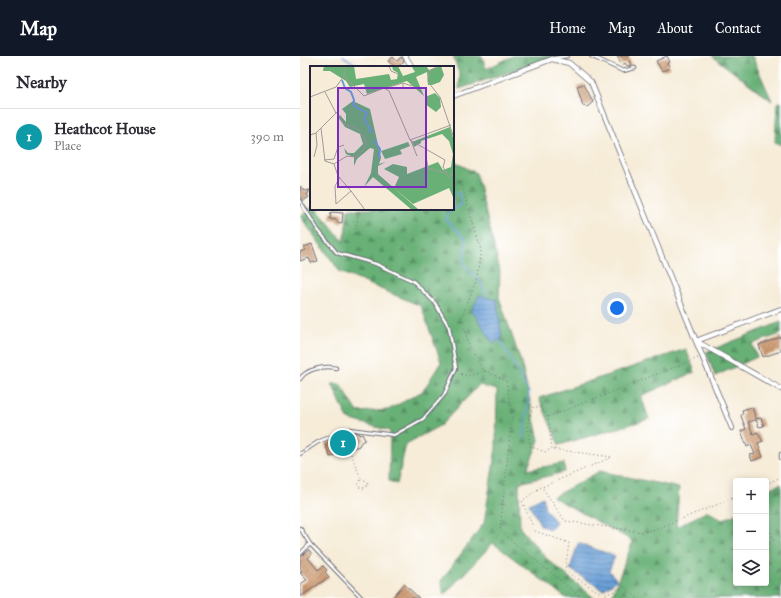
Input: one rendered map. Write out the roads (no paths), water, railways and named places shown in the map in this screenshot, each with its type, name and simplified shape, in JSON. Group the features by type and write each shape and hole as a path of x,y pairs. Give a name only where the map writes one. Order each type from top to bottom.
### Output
{"street":[{"path":"405,56 411,66"},
{"path":"454,96 552,59 569,63 590,82 732,428"},
{"path":"696,341 781,309"},
{"path":"696,341 781,389"}],"lane":[{"path":"552,59 567,56"},
{"path":"591,56 623,71 635,68"},
{"path":"300,201 318,230 337,253 376,264 412,280 435,303 449,327 456,368 444,395 424,419 394,435 349,429 318,442 300,454"},
{"path":"300,380 308,371 329,366 336,368"},
{"path":"300,528 310,544 362,598"},
{"path":"300,554 310,544"}],"water":[{"path":"479,295 497,300 502,339 493,343 472,310"},
{"path":"543,497 545,509 556,522 550,529 541,526 529,504"},
{"path":"578,543 615,556 609,571 617,580 603,590 570,569"}],"waterway":[{"path":"343,56 358,66"},
{"path":"454,193 459,193 461,205 454,209"},
{"path":"452,210 448,212 446,220 466,239 463,263 482,284 486,297"},
{"path":"500,340 529,392 524,438"}],"place":[{"name":"Heathcot House","path":"343,443"}]}
